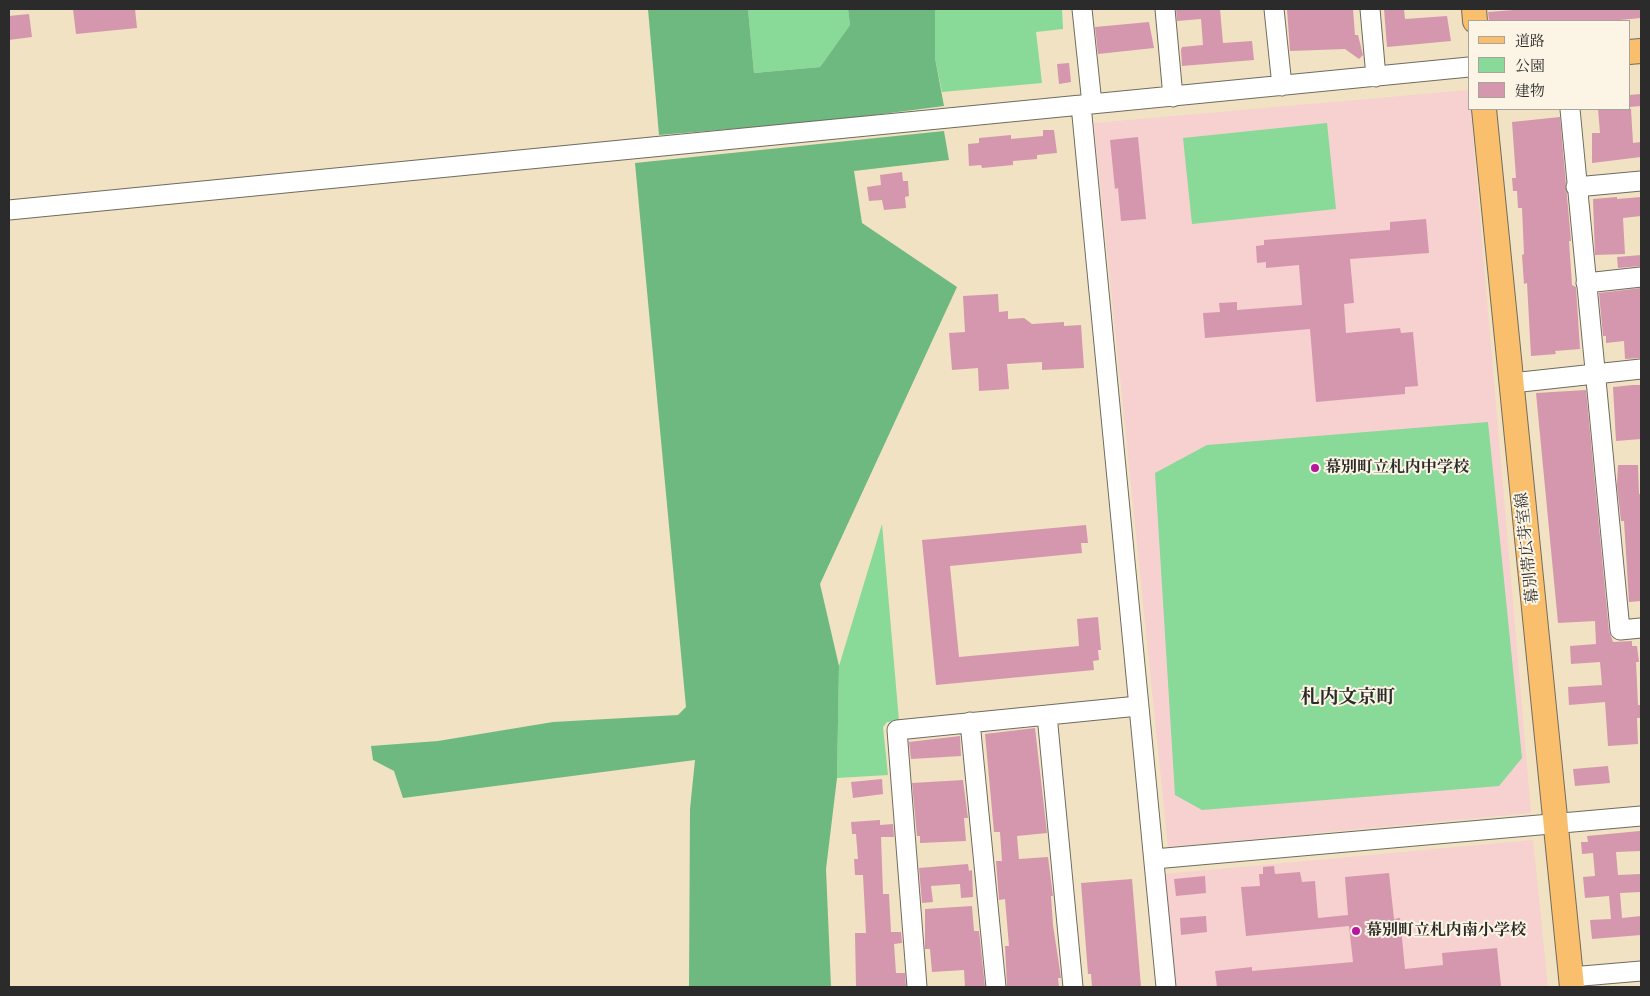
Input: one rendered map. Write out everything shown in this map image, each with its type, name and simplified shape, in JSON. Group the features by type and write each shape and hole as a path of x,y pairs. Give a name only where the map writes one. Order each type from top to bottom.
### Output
{"main road":[{"name":"幕別帯広芽室線","path":"1484,110 1571,982"}],"street":[{"path":"1082,9 1086,105 1138,706 1166,987"},
{"path":"1164,9 1173,97"},
{"path":"1274,9 1282,86"},
{"path":"1370,9 1376,77"},
{"path":"9,210 1468,67"},
{"path":"1570,110 1620,630 1641,628"},
{"path":"1576,187 1641,181"},
{"path":"1586,283 1641,277"},
{"path":"1512,383 1641,369"},
{"path":"918,987 897,730 1138,706"},
{"path":"1046,715 1073,987"},
{"path":"970,722 996,987"},
{"path":"1154,859 1641,816"},
{"path":"1571,982 1641,971"}],"shaded area":[{"name":"幕別町立札内中学校","path":"1468,90 1468,110 1471,110 1531,813 1168,847 1094,123"},
{"name":"幕別町立札内南小学校","path":"1533,840 1548,987 1175,987 1164,874"}],"green space":[{"path":"648,9 748,9 754,73 820,67 850,25 848,9 935,9 935,58 944,106 828,121 659,135"},
{"path":"748,9 848,9 850,25 820,67 754,73"},
{"path":"935,9 1062,9 1063,29 1036,32 1042,83 942,92 935,58"},
{"path":"1327,123 1336,209 1192,224 1183,138"},
{"path":"944,131 949,160 854,171 862,223 957,287 820,584 839,666 837,778 826,869 831,987 689,987 690,809 695,760 403,798 394,771 373,760 371,746 438,741 553,722 678,715 686,707 635,163"},
{"path":"1488,422 1522,758 1499,786 1202,810 1175,795 1155,473 1207,445"},
{"path":"882,524 899,721 887,722 883,727 888,775 837,778 839,666"}],"building":[{"path":"73,9 135,9 137,28 76,34"},
{"path":"1176,9 1220,9 1223,43 1252,41 1254,60 1182,66 1182,47 1203,45 1201,19 1177,21"},
{"path":"1287,9 1353,9 1355,35 1358,35 1363,55 1359,59 1345,49 1290,51"},
{"path":"1384,9 1404,9 1405,19 1447,16 1451,41 1387,47"},
{"path":"1526,9 1641,9 1641,18 1620,20 1489,20 1488,12"},
{"path":"29,14 32,37 9,40 9,16"},
{"path":"1149,22 1154,48 1098,54 1095,27"},
{"path":"1069,63 1071,82 1059,84 1057,64"},
{"path":"1641,94 1641,106 1630,107 1630,95"},
{"path":"1631,109 1633,143 1641,142 1641,157 1592,163 1592,133 1600,133 1598,110"},
{"path":"1560,117 1571,241 1569,241 1572,285 1576,287 1580,349 1555,351 1556,354 1531,356 1527,283 1524,284 1522,255 1524,254 1522,208 1518,208 1517,191 1513,191 1512,178 1516,178 1512,122"},
{"path":"1043,130 1054,130 1057,153 1037,155 1037,159 1013,161 1013,165 982,168 981,165 969,166 968,144 979,143 979,138 1011,135 1011,139 1043,136"},
{"path":"1138,137 1146,219 1121,221 1118,188 1115,189 1110,140"},
{"path":"902,172 903,181 908,181 909,196 905,197 906,208 884,210 882,200 869,201 867,187 881,185 880,175"},
{"path":"1617,197 1617,199 1641,197 1641,216 1623,218 1625,254 1595,255 1593,199"},
{"path":"1426,219 1429,253 1350,259 1354,303 1344,304 1346,333 1400,328 1401,333 1413,332 1418,386 1405,387 1405,394 1316,402 1310,329 1205,338 1203,313 1220,312 1219,303 1237,302 1237,310 1302,305 1299,265 1266,268 1266,262 1257,263 1256,246 1264,245 1264,240 1390,230 1390,222"},
{"path":"1641,255 1641,266 1618,268 1617,257"},
{"path":"1641,288 1640,358 1625,359 1624,341 1606,343 1606,336 1603,336 1599,293"},
{"path":"998,294 999,312 1008,311 1008,319 1024,318 1032,324 1064,322 1064,326 1081,325 1084,368 1042,370 1042,362 1007,364 1009,389 979,391 978,368 952,370 949,333 965,332 963,296"},
{"path":"1641,385 1641,439 1616,441 1613,387"},
{"path":"1586,390 1609,631 1613,642 1632,641 1632,646 1637,646 1639,662 1636,662 1638,705 1641,705 1641,718 1637,718 1638,744 1608,746 1605,702 1569,705 1568,687 1602,685 1600,662 1571,664 1570,646 1596,644 1595,621 1558,623 1536,393"},
{"path":"1618,465 1638,465 1639,494 1641,494 1641,601 1629,602 1624,521 1621,521 1617,485"},
{"path":"1086,525 1088,543 1081,543 1082,553 950,566 959,657 1079,646 1077,619 1098,617 1101,650 1098,650 1099,660 1093,661 1094,670 936,685 922,540"},
{"path":"1035,728 1047,833 1017,836 1019,859 1048,857 1053,896 1051,896 1053,925 1061,978 1058,978 1059,987 1007,987 1005,946 1009,946 1005,899 999,900 996,861 1002,861 1000,832 994,832 985,734"},
{"path":"960,736 961,756 911,759 909,742"},
{"path":"1608,766 1610,783 1575,786 1573,769"},
{"path":"882,779 883,794 853,798 851,782"},
{"path":"963,780 968,818 964,818 966,841 920,843 920,836 917,836 912,783"},
{"path":"880,820 880,825 893,824 894,837 881,837 883,894 889,894 891,932 901,932 902,943 894,944 896,973 905,973 906,986 856,987 855,933 866,933 863,875 855,875 854,859 858,859 856,834 852,834 851,822"},
{"path":"1640,831 1641,851 1616,852 1618,875 1641,874 1641,892 1620,893 1622,918 1641,916 1641,935 1592,939 1590,920 1611,919 1609,896 1585,898 1583,877 1595,876 1593,853 1582,854 1581,842 1588,842 1587,836"},
{"path":"968,864 969,871 972,870 973,897 961,898 960,884 931,886 933,902 922,903 919,868"},
{"path":"1274,866 1275,874 1300,872 1302,882 1315,881 1318,918 1348,915 1345,877 1389,873 1394,919 1400,918 1405,969 1443,965 1442,953 1497,948 1501,986 1217,987 1215,971 1252,967 1252,971 1353,962 1349,926 1246,936 1241,887 1260,886 1259,874 1263,874 1263,867"},
{"path":"1205,876 1206,893 1176,896 1174,879"},
{"path":"1132,879 1141,987 1092,987 1091,974 1088,974 1081,883"},
{"path":"972,906 974,931 979,931 985,987 965,987 964,970 932,972 930,949 925,949 925,909"},
{"path":"1206,916 1207,932 1181,935 1180,918"}],"place":[{"name":"幕別町立札内中学校","path":"1315,468"},
{"name":"幕別町立札内南小学校","path":"1356,931"}],"district":[{"name":"札内文京町","path":"1348,698"}]}
